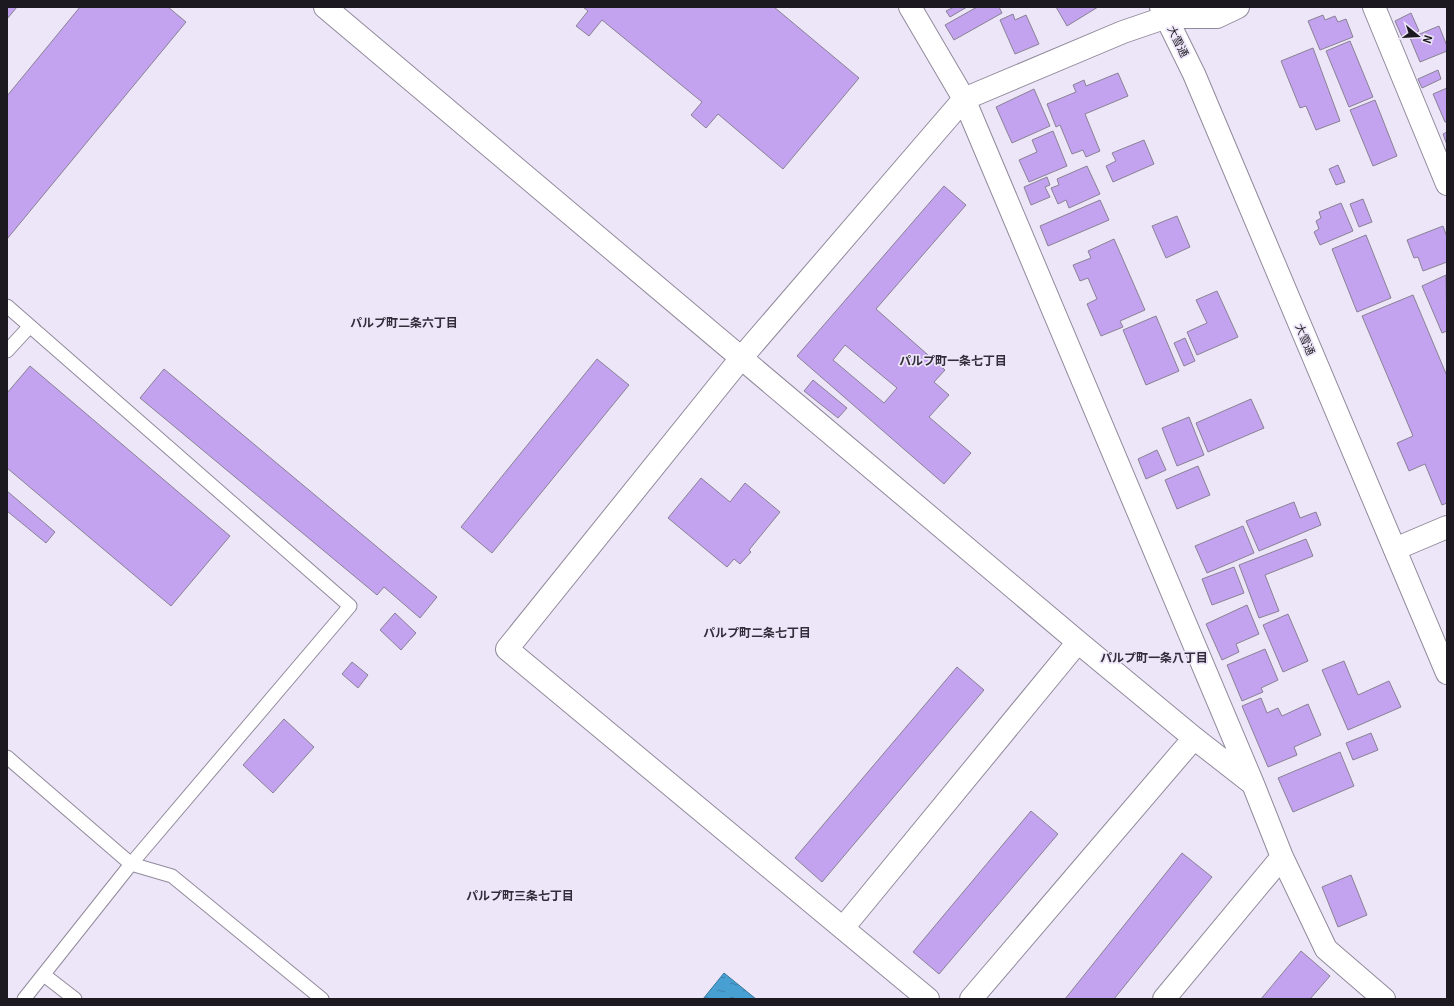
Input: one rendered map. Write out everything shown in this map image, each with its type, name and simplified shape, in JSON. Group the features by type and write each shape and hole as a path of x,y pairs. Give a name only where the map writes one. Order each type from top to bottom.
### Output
{"main road":[{"path":"325,7 742,357 1078,642 1252,784"},
{"path":"910,7 964,99 1282,857 1326,948 1369,995"},
{"path":"928,999 507,649 742,357 964,99 1123,32 1168,10 1217,17 1238,7"},
{"path":"1374,7 1447,184"},
{"name":"大雪通","path":"1168,10 1447,673"},
{"path":"1395,549 1447,527"},
{"path":"843,928 1078,642"},
{"path":"971,999 1194,738"},
{"path":"1164,999 1282,857"}],"lane":[{"path":"7,306 350,606 131,864 24,999"},
{"path":"7,351 30,326"},
{"path":"7,757 131,864 172,876 322,999"},
{"path":"44,975 75,999"}],"water":[{"path":"724,973 756,999 703,999"}],"building":[{"path":"7,7 17,7 7,19"},
{"path":"80,7 168,7 186,22 7,239 7,96"},
{"path":"583,7 774,7 859,78 783,169 718,114 706,128 691,115 702,102 602,20 589,36 576,26 588,11"},
{"path":"954,7 967,7 950,17 946,11"},
{"path":"977,7 999,7 1002,13 954,40 945,25"},
{"path":"1056,7 1098,7 1067,26"},
{"path":"1411,13 1419,31 1403,39 1395,21"},
{"path":"1013,14 1015,20 1026,15 1039,44 1015,54 1000,20"},
{"path":"1323,15 1325,20 1335,16 1338,22 1346,19 1353,37 1320,50 1308,21"},
{"path":"1439,26 1447,46 1447,51 1420,62 1410,38"},
{"path":"1350,41 1373,97 1349,107 1326,51"},
{"path":"1313,48 1340,121 1316,130 1306,106 1300,108 1281,61"},
{"path":"1438,70 1441,79 1422,88 1418,79"},
{"path":"1118,73 1128,96 1085,114 1100,151 1086,157 1083,150 1072,154 1060,125 1056,127 1047,104 1076,92 1073,85 1084,80 1086,86"},
{"path":"1447,88 1447,122 1445,122 1433,94"},
{"path":"1034,89 1050,126 1012,143 996,107"},
{"path":"1375,100 1397,156 1373,166 1350,110"},
{"path":"1053,131 1067,166 1029,182 1019,160 1037,152 1032,140"},
{"path":"1447,132 1447,145 1443,134"},
{"path":"1144,140 1154,164 1113,182 1106,166 1116,161 1112,153"},
{"path":"1338,165 1345,182 1336,185 1329,169"},
{"path":"1087,166 1100,194 1069,208 1066,200 1058,204 1051,188 1059,185 1057,179"},
{"path":"1047,177 1050,185 1045,187 1050,197 1031,205 1024,187"},
{"path":"944,186 966,205 876,309 945,370 934,382 949,395 929,417 971,453 944,484 797,356","holes":["845,345 897,388 884,403 833,360"]},
{"path":"1363,199 1372,222 1359,227 1350,204"},
{"path":"1100,200 1109,220 1048,246 1040,226"},
{"path":"1341,203 1353,231 1320,245 1314,232 1319,229 1316,221 1321,218 1319,212"},
{"path":"1177,216 1190,247 1166,258 1152,226"},
{"path":"1443,226 1447,237 1447,262 1423,271 1418,257 1414,258 1407,240"},
{"path":"1366,235 1391,298 1357,312 1332,249"},
{"path":"1114,239 1145,310 1120,321 1123,327 1101,336 1087,304 1097,299 1088,278 1080,281 1073,265 1091,258 1088,251"},
{"path":"1446,275 1447,331 1442,333 1422,286"},
{"path":"1217,291 1238,337 1197,355 1187,332 1207,323 1196,300"},
{"path":"1413,295 1447,376 1447,503 1442,505 1425,464 1409,471 1397,443 1413,436 1362,316"},
{"path":"1156,316 1179,371 1146,385 1123,330"},
{"path":"1185,338 1195,361 1184,366 1174,343"},
{"path":"597,359 629,385 492,553 461,527"},
{"path":"30,366 230,536 171,606 7,468 7,393"},
{"path":"164,369 437,597 420,618 384,587 377,595 140,398"},
{"path":"813,380 847,408 838,418 804,391"},
{"path":"1251,399 1264,428 1208,452 1196,423"},
{"path":"1189,417 1204,455 1177,466 1162,428"},
{"path":"1157,450 1166,470 1146,479 1138,459"},
{"path":"1198,466 1210,495 1177,509 1165,480"},
{"path":"701,478 730,502 745,483 780,512 749,550 751,552 740,564 734,559 727,567 668,518"},
{"path":"7,491 55,532 46,543 7,511"},
{"path":"1294,502 1300,518 1316,512 1321,525 1259,551 1246,521"},
{"path":"1243,526 1254,553 1207,573 1195,546"},
{"path":"1306,539 1313,556 1265,575 1279,611 1259,618 1239,565"},
{"path":"1234,567 1244,593 1212,605 1202,579"},
{"path":"1247,605 1259,634 1236,644 1239,652 1222,660 1206,624"},
{"path":"395,613 416,633 401,650 380,630"},
{"path":"1288,614 1308,661 1283,672 1263,625"},
{"path":"1265,649 1278,680 1261,688 1263,692 1242,701 1227,665"},
{"path":"1344,661 1358,695 1389,681 1401,707 1348,730 1322,670"},
{"path":"352,662 368,675 358,688 342,674"},
{"path":"957,667 984,690 822,882 795,858"},
{"path":"1261,698 1267,713 1278,708 1282,716 1308,704 1321,735 1294,747 1297,755 1268,767 1242,706"},
{"path":"284,719 314,747 273,793 243,765"},
{"path":"1371,733 1378,750 1353,760 1346,743"},
{"path":"1340,752 1354,786 1293,812 1278,778"},
{"path":"1031,811 1058,834 939,974 913,952"},
{"path":"1182,853 1212,877 1114,999 1065,999"},
{"path":"1351,875 1367,915 1338,927 1322,887"},
{"path":"1301,951 1330,976 1310,999 1261,999"}],"district":[{"name":"パルプ町二条六丁目","path":"404,321"},
{"name":"パルプ町一条七丁目","path":"953,359"},
{"name":"パルプ町二条七丁目","path":"757,631"},
{"name":"パルプ町一条八丁目","path":"1154,656"},
{"name":"パルプ町三条七丁目","path":"520,894"}]}
